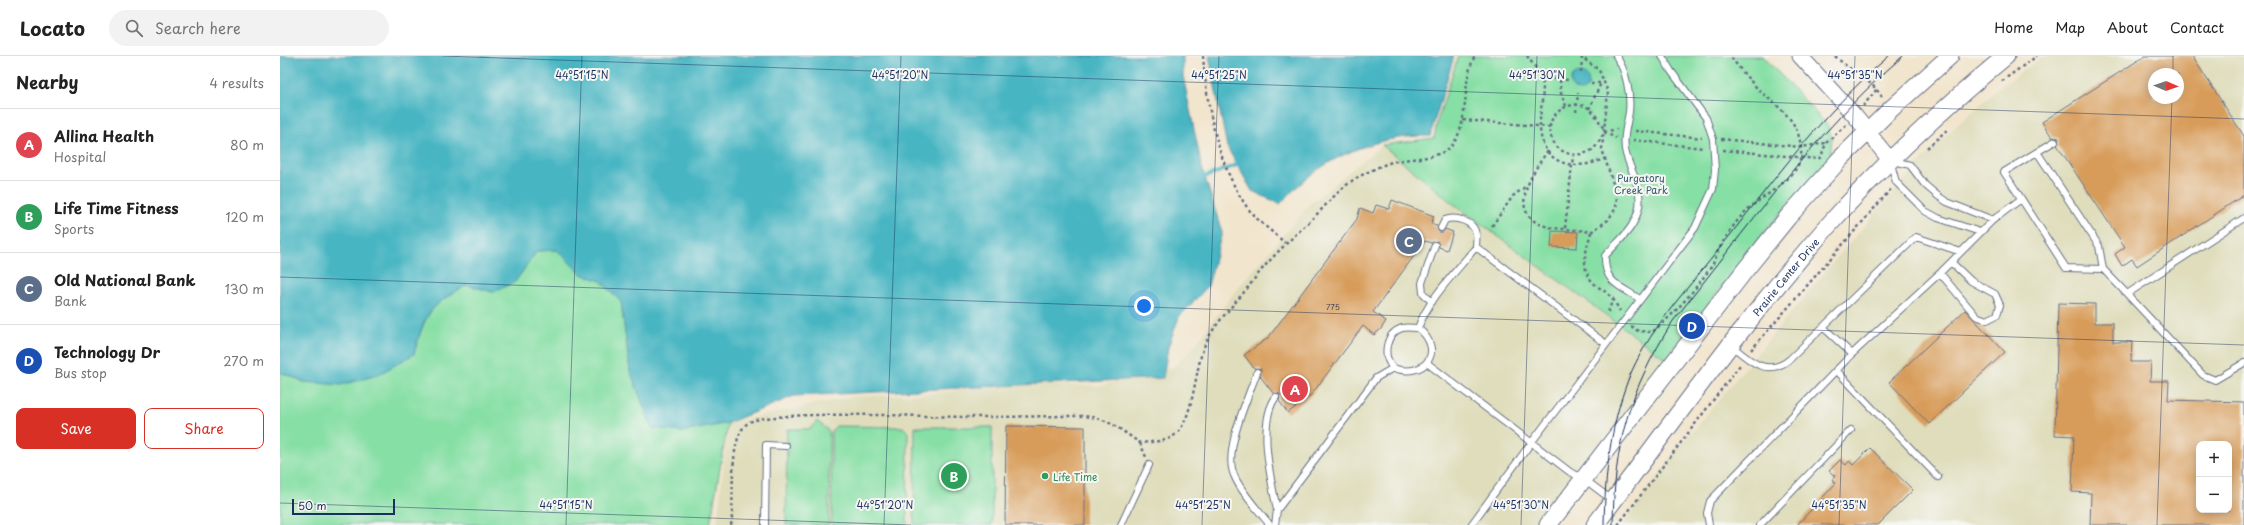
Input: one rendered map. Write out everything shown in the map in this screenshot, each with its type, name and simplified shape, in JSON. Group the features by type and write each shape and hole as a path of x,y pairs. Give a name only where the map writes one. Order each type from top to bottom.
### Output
{"main road":[{"path":"1548,525 1746,269 1841,158 1950,56"},
{"name":"Prairie Center Drive","path":"1595,525 1731,345 1797,262 1869,181 1890,160 2006,56"}],"street":[{"path":"1800,56 1868,132 1890,160"}],"lane":[{"path":"1616,56 1628,87 1629,110 1624,133 1626,154 1634,172 1639,190 1639,206 1634,222 1626,235 1605,256 1604,270 1613,282 1640,299"},
{"path":"1471,525 1531,443 1695,228 1713,189 1715,170 1713,139 1706,118 1671,72 1662,56"},
{"path":"2055,141 2004,172 2066,268 2103,269"},
{"path":"2038,152 2099,246 2103,269 2203,375 2215,380 2244,363"},
{"path":"1980,232 1938,218 1925,211 1896,182 1890,160 1910,165 1925,185 1947,202 1993,220"},
{"path":"1709,525 1707,513 1710,501 1852,354 1940,273 1993,220 2021,199"},
{"path":"1418,328 1422,317 1432,302 1476,246 1476,234 1473,227 1461,219 1453,217 1445,220 1441,228"},
{"path":"2127,294 2244,218"},
{"path":"1731,345 1758,365 1766,368 1779,367 1790,359 1916,237 1961,252"},
{"path":"1432,302 1423,293 1422,283 1435,245"},
{"path":"1476,246 1606,344"},
{"path":"1940,273 1976,316 1987,320 1997,315 2000,305 1995,294 1971,281 1951,262"},
{"path":"1823,327 1852,354"},
{"path":"1402,328 1418,328 1425,334 1431,348 1427,363 1417,370 1410,372 1393,368 1389,364 1386,350 1391,336 1402,328"},
{"path":"1427,363 1570,472 1584,479 1613,501"},
{"path":"1277,510 1376,378 1393,368"},
{"path":"1836,370 1938,477"},
{"path":"1257,372 1232,444 1230,461 1234,477 1270,525"},
{"path":"1275,525 1277,510 1267,464 1268,411 1276,397"},
{"path":"1760,525 1851,430"},
{"path":"765,525 766,445 786,446"},
{"path":"1121,525 1149,465"}],"path":[{"path":"1202,56 1205,88 1217,142 1235,186 1248,208 1285,243"},
{"path":"1140,443 1170,438 1182,429 1186,420 1197,367 1204,346 1218,322 1235,305 1265,265 1285,243 1311,220 1324,204 1346,184 1363,174 1390,163 1446,151 1455,141 1463,120 1468,81 1475,56"},
{"path":"1527,56 1542,78 1540,127 1548,151 1557,161 1571,165 1590,164 1606,158"},
{"path":"1631,326 1638,331 1652,332 1663,324 1712,266 1718,252 1746,211 1782,184 1795,170 1800,157 1801,147 1794,122 1759,90 1730,56"},
{"path":"1835,56 1843,64 1870,81 1877,89"},
{"path":"2000,82 2037,56"},
{"path":"1581,72 1582,57"},
{"path":"1582,57 1599,70 1603,83 1608,92 1602,149 1616,190 1617,201 1616,208 1608,220 1591,232 1585,254 1586,269 1591,280 1613,299 1619,309"},
{"path":"1542,78 1569,80"},
{"path":"1560,80 1561,93 1566,106"},
{"path":"1591,83 1603,83"},
{"path":"1589,109 1603,83"},
{"path":"1576,112 1578,93"},
{"path":"1617,129 1604,132 1593,149 1580,155 1573,156 1558,149 1552,138 1550,127 1555,114 1566,106 1577,106 1589,109 1604,132 1617,138"},
{"path":"1463,120 1550,127"},
{"path":"1924,150 1953,123"},
{"path":"1632,131 1702,138"},
{"path":"1721,139 1801,147 1826,143"},
{"path":"1632,140 1703,148"},
{"path":"1826,143 1841,158"},
{"path":"1723,150 1800,157 1821,157 1826,143"},
{"path":"1548,151 1538,164 1526,187 1525,209 1530,217 1538,224 1548,227 1591,232"},
{"path":"1565,228 1573,156"},
{"path":"1869,181 1885,195"},
{"path":"1492,226 1513,196 1526,187"},
{"path":"1608,312 1613,299"},
{"path":"731,525 736,449 740,435 748,423 760,419 823,416 1099,417 1111,423 1140,443 1149,465"}],"shaded area":[{"path":"2043,56 2244,56 2244,525 1623,525 1674,454 1808,292 1884,203 1941,140 1994,92"},
{"path":"1382,145 1451,202 1666,359 1538,525 717,525 728,423 855,396 920,394 1032,384 1098,386 1173,367 1192,349 1233,294 1310,204"}],"green space":[{"name":"Purgatory Creek Park","path":"1458,56 1763,56 1828,126 1832,138 1830,157 1771,224 1666,359 1451,202 1382,145 1434,138 1437,122"},
{"path":"557,250 581,274 601,281 621,302 630,371 682,432 728,423 710,525 280,524 280,372 304,382 414,354 426,319 444,299 467,285 493,292 515,282 537,251"},
{"path":"817,421 829,431 829,525 786,525 787,429 810,429"},
{"path":"836,426 903,427 908,432 907,525 832,525 831,432"},
{"path":"915,427 992,427 992,525 914,525"}],"water":[{"path":"280,56 1183,56 1183,76 1202,168 1222,232 1208,286 1179,317 1168,347 1163,378 794,396 728,423 682,432 652,428 630,371 621,302 601,281 581,274 557,250 537,251 515,282 493,292 467,285 454,292 436,305 430,312 422,329 414,354 378,375 341,385 304,382 280,372"},
{"path":"1209,56 1454,56 1430,136 1416,136 1387,140 1344,154 1314,173 1299,185 1280,204 1252,191 1227,147"},
{"path":"1576,73 1584,73 1589,78 1587,89 1584,91 1576,91 1571,86 1571,78"}],"building":[{"path":"2145,56 2192,56 2244,136 2244,195 2137,266 2132,259 2122,266 2115,254 2125,247 2057,145 2059,138 2052,137 2042,122"},
{"path":"1392,200 1434,216 1431,224 1437,226 1439,232 1443,232 1445,229 1453,232 1447,250 1439,247 1437,241 1431,243 1425,241 1373,312 1386,321 1381,329 1374,335 1363,326 1311,395 1288,413 1279,401 1280,394 1273,393 1260,376 1261,369 1254,368 1244,355 1268,338 1357,219 1360,208 1373,213 1376,205 1389,209"},
{"path":"1552,231 1578,232 1577,248 1551,247"},
{"path":"2058,303 2095,304 2095,323 2113,323 2113,342 2132,342 2131,362 2151,362 2150,381 2169,381 2168,400 2244,402 2244,525 2090,525 2091,493 2072,492 2074,436 2055,435"},
{"path":"1965,310 2005,352 1929,424 1889,382"},
{"name":"Life Time","path":"1006,426 1085,427 1085,525 1005,525"},
{"path":"1870,448 1913,490 1878,525 1797,525 1836,483 1832,480 1835,476 1829,471 1840,460 1846,465 1849,461 1853,465"}],"waterway":[{"path":"1205,177 1237,165"}],"tram line":[{"path":"1604,525 1607,470 1617,415 1628,380 1645,346 1679,298 1819,125 1841,101 1889,56"},
{"path":"1613,525 1617,468 1627,418 1645,371 1673,321 1754,217 1810,150 1840,117 1903,56"}],"place":[{"name":"Old National Bank","path":"1409,241"},
{"name":"Technology Dr","path":"1692,326"},
{"name":"Allina Health","path":"1295,389"},
{"name":"Life Time Fitness","path":"954,476"},
{"name":"Life Time","path":"1045,476"}]}
